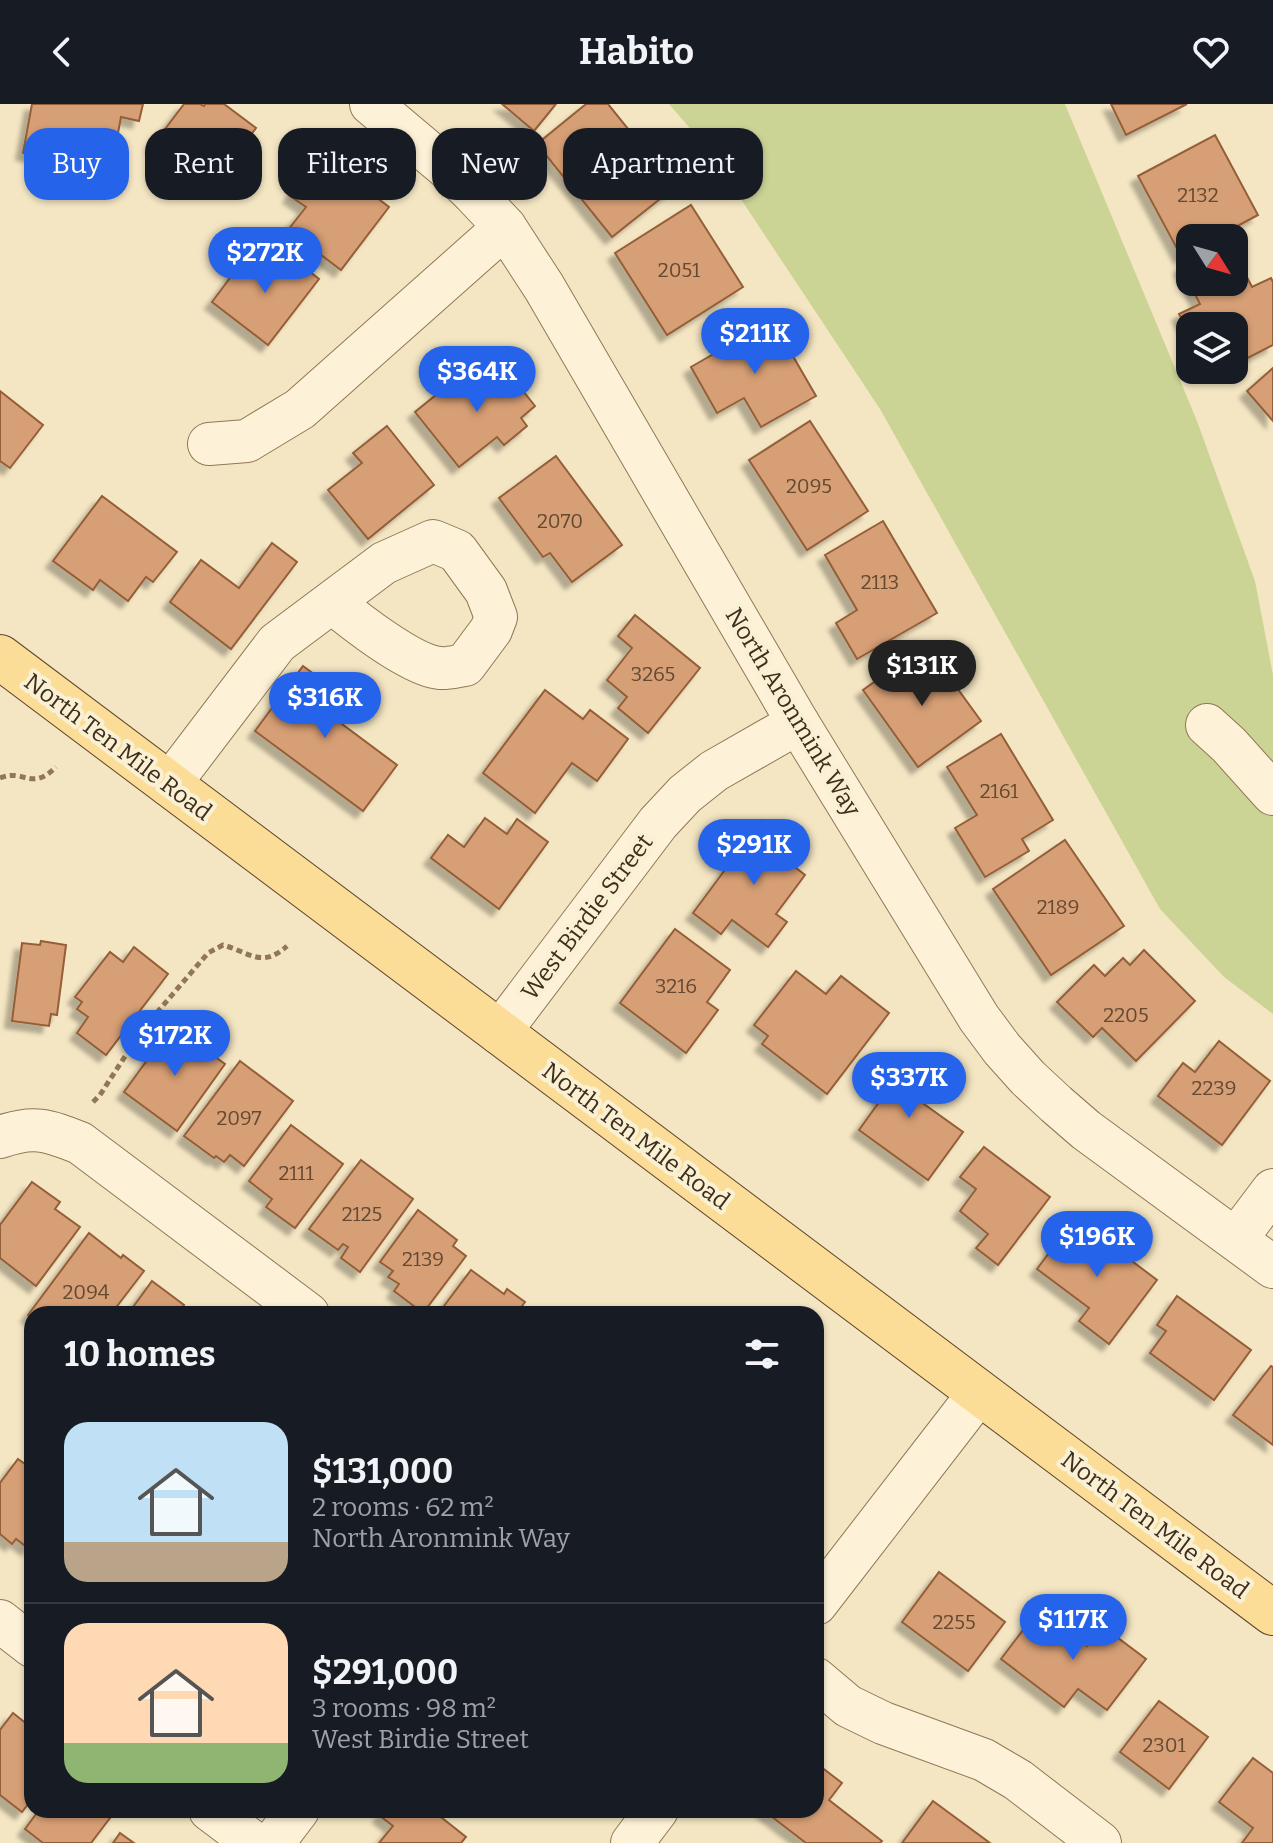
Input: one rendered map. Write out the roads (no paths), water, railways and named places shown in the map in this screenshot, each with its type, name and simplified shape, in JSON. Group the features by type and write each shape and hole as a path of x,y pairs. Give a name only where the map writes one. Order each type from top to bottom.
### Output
{"main road":[{"name":"North Ten Mile Road","path":"0,657 1273,1613"}],"street":[{"name":"North Aronmink Way","path":"371,104 446,167 505,227 544,287 798,723 979,1018 1002,1049 1028,1078 1086,1130 1273,1267"},
{"path":"209,444 247,441 300,409 505,227"},
{"path":"169,785 277,643 333,603"},
{"name":"West Birdie Street","path":"499,1033 658,823 685,794 714,771 798,723"},
{"path":"1207,725 1273,794"},
{"path":"10,1134 48,1131 80,1143 297,1306"},
{"path":"1236,1239 1273,1190"},
{"path":"824,1594 979,1393"},
{"path":"0,1621 24,1640"},
{"path":"824,1686 848,1706 883,1723 984,1760 1018,1780 1100,1843"},
{"path":"221,1818 254,1843"},
{"path":"273,1843 292,1818"},
{"path":"632,1843 651,1818"}]}
